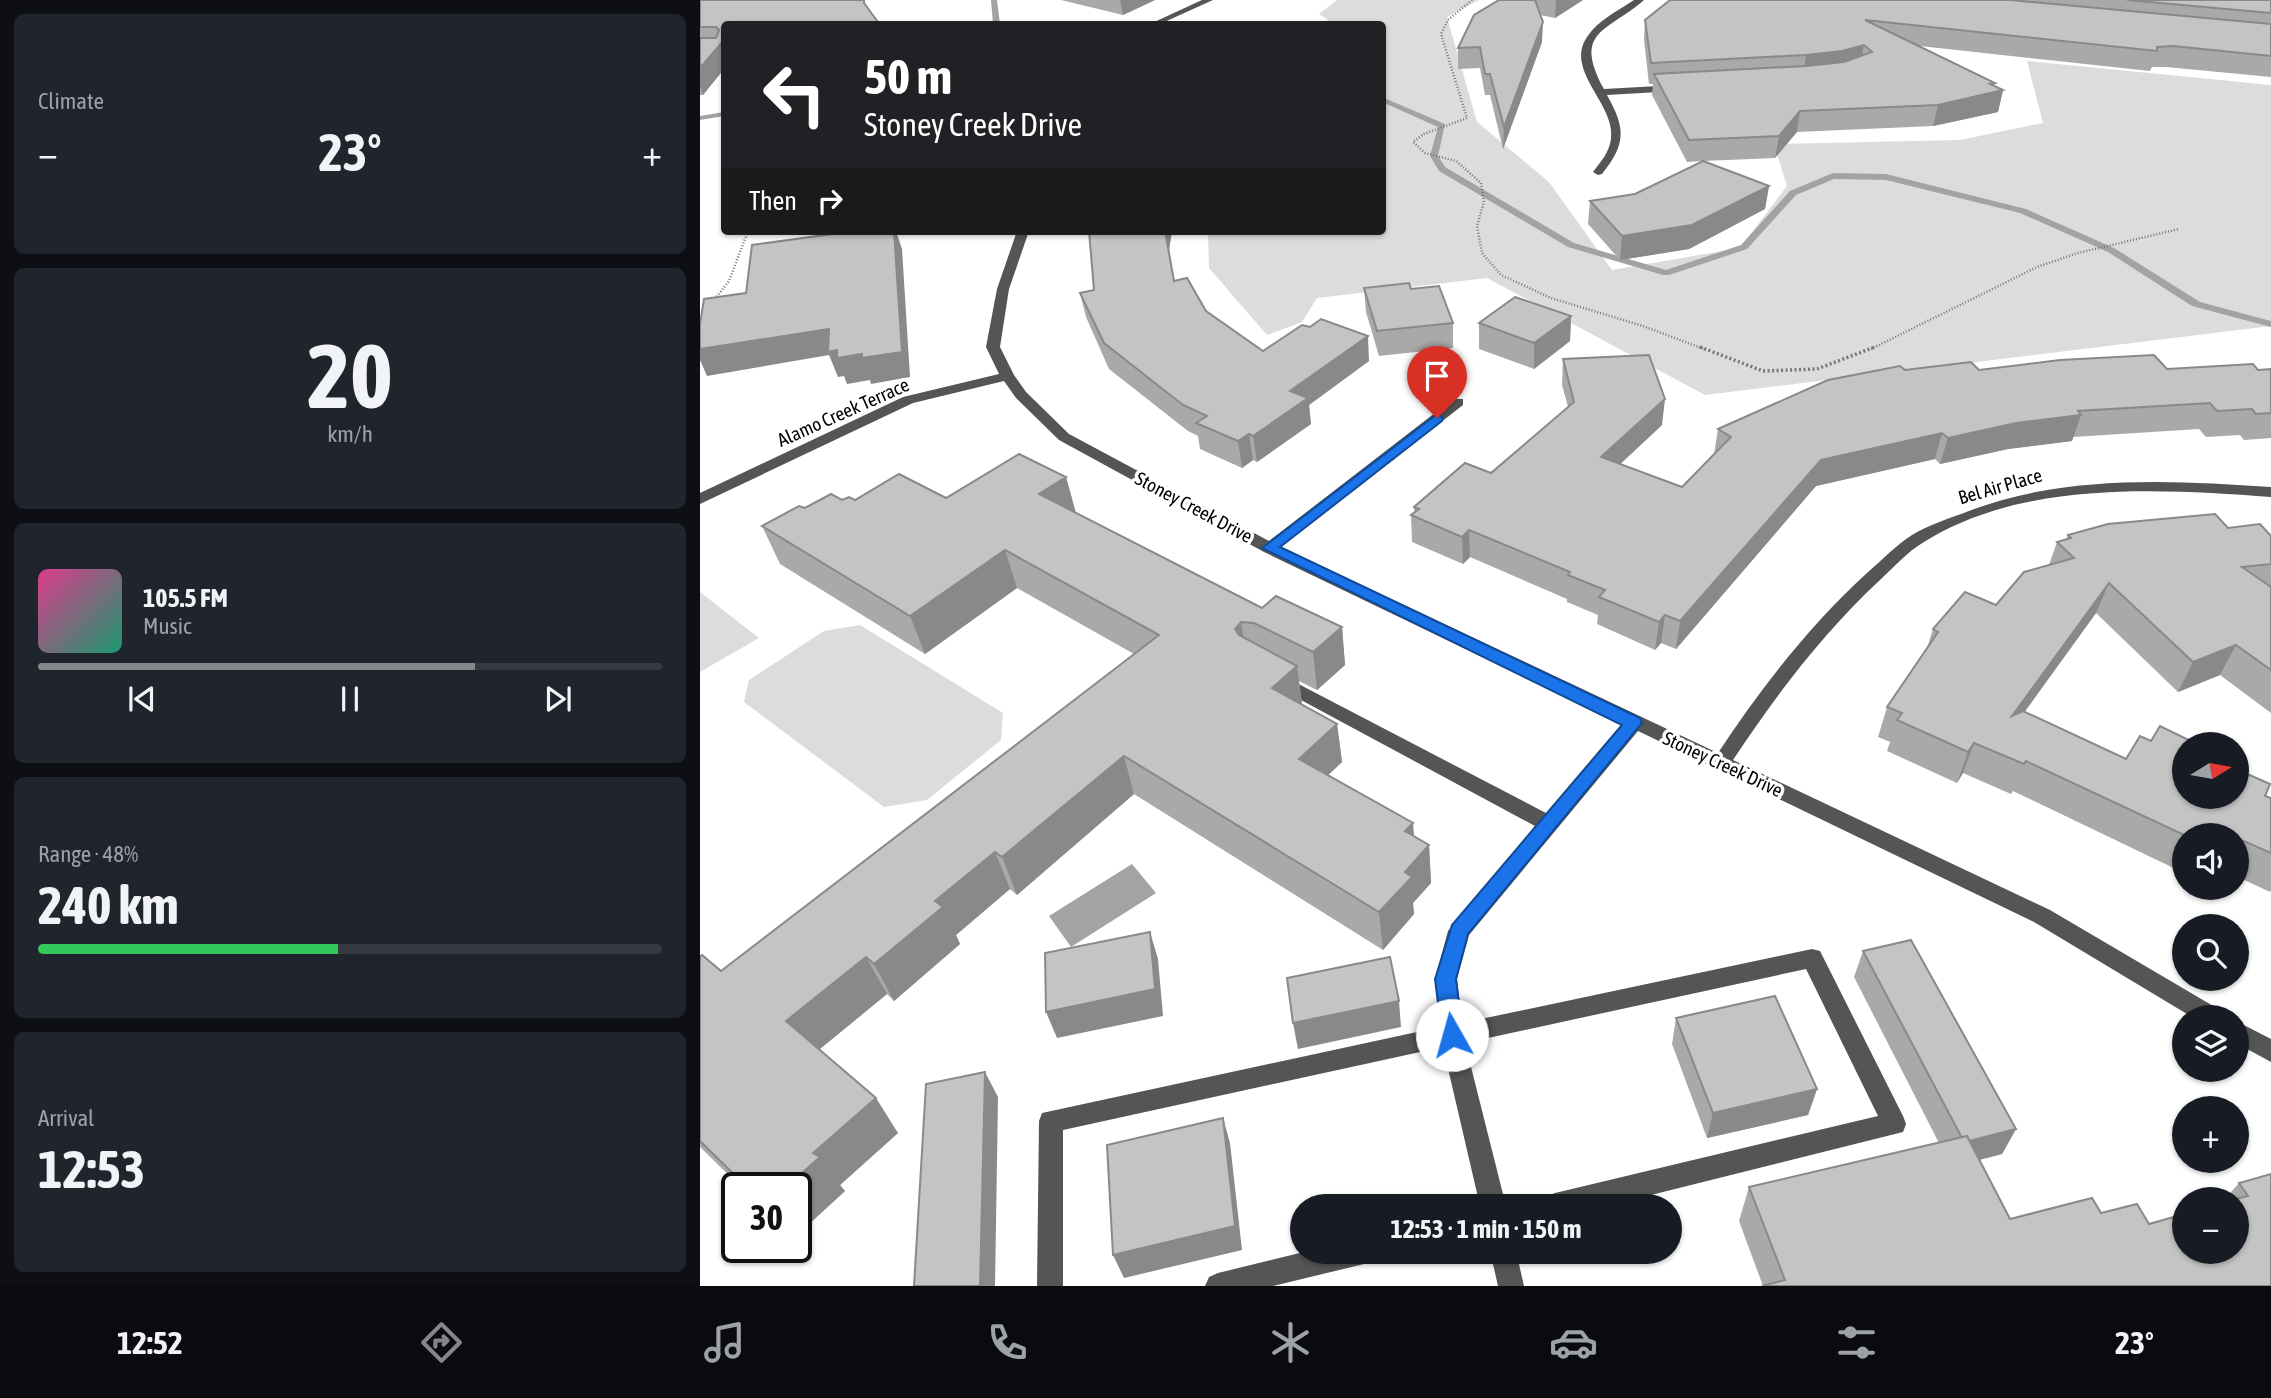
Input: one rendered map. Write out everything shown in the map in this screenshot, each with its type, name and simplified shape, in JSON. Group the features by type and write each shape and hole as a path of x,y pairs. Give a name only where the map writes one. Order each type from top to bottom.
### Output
{"street":[{"path":"1161,21 1209,0"},
{"path":"1598,172 1608,163 1615,145 1616,126 1603,92 1592,77 1586,47 1592,36 1640,0"},
{"path":"1603,92 1694,87"},
{"name":"Stoney Creek Drive","path":"1022,235 1003,289 993,347 1007,376 1021,395 1064,437 1270,548 2042,916 2192,1005"},
{"name":"Alamo Creek Terrace","path":"700,499 908,400 1007,376"},
{"path":"1270,548 1458,402"},
{"name":"Bel Air Place","path":"1722,762 1761,701 1844,602 1914,541 1975,512 2028,497 2077,489 2171,485 2271,492"},
{"path":"1265,674 1549,824"},
{"path":"1490,1194 1452,1035 1446,979 1459,931 1634,723"},
{"path":"1050,1286 1051,1121 1812,958 1894,1124 1605,1194"},
{"path":"2249,1039 2271,1052"},
{"path":"1218,1286 1310,1264"},
{"path":"1506,1264 1511,1286"}],"path":[{"path":"1472,0 1448,20 1441,34 1467,118 1454,125 1420,134 1413,142 1425,153 1456,161 1480,183 1484,202 1477,226 1482,253 1501,275 1550,298 1643,326 1763,371 1817,369 1861,354 2037,267 2078,253 2179,229"},
{"path":"715,300 729,281 746,235"}],"shaded area":[{"path":"1337,0 1479,0 1447,17 1477,122 1549,182 1612,270 1740,248 1787,186 1774,144 1960,140 2043,123 2027,61 2271,85 2271,326 1705,395 1487,278 1317,298 1302,322 1267,335 1209,268 1208,235 1386,235 1386,21 1330,21 1319,14"},
{"path":"700,592 759,638 700,672"},
{"path":"860,625 1003,713 1001,740 927,800 884,807 744,702 749,680 824,631"},
{"path":"1132,864 1156,893 1071,947 1049,916"}],"building":[{"path":"700,0 864,0 877,21 721,21 721,43 700,68 700,38 716,38 719,30 716,27 700,27"},
{"path":"1499,0 1535,0 1543,22 1504,127 1490,74 1485,74 1480,47 1458,48 1474,15"},
{"path":"1670,0 2010,0 2271,24 2271,56 2173,46 2157,47 2157,51 1865,20 1995,83 1990,84 2003,90 1938,105 1800,111 1779,136 1689,140 1654,74 1806,66 1844,62 1872,52 1864,45 1842,51 1806,55 1651,63 1645,20"},
{"path":"2127,0 2271,0 2271,13"},
{"path":"1703,161 1769,186 1692,225 1622,236 1590,201 1635,194"},
{"path":"825,235 894,235 902,352 862,358 862,354 837,358 837,350 828,352 829,329 700,349 704,299 746,293 752,245"},
{"path":"1089,235 1166,235 1174,281 1187,278 1206,311 1263,351 1302,325 1310,327 1321,319 1368,336 1290,391 1308,398 1253,436 1249,434 1238,441 1196,423 1207,416 1183,405 1104,343 1080,293 1094,290"},
{"path":"1409,283 1411,289 1439,286 1453,323 1377,331 1364,288"},
{"path":"1515,297 1571,316 1534,343 1479,323"},
{"path":"1649,355 1665,399 1601,457 1682,487 1731,437 1718,429 1828,380 1900,366 1905,370 1971,362 1979,370 2060,360 2154,355 2167,369 2253,364 2258,370 2271,369 2271,413 2256,414 2252,409 2217,411 2210,403 2078,411 2081,415 2016,423 1948,438 1942,433 1821,460 1680,621 1665,615 1659,622 1599,597 1605,590 1568,575 1570,572 1469,530 1462,537 1411,515 1419,509 1414,507 1465,463 1491,473 1574,402 1563,359"},
{"path":"1019,454 1066,477 1039,494 1262,608 1276,596 1342,627 1313,652 1254,623 1241,622 1235,629 1239,635 1297,666 1272,688 1337,724 1299,759 1413,823 1405,831 1429,845 1405,872 1412,877 1379,912 1124,756 1002,857 995,852 935,901 943,907 874,964 866,957 786,1021 876,1098 813,1153 820,1157 803,1172 732,1172 700,1141 700,956 721,971 1159,635 1005,550 910,616 762,526 799,506 805,508 831,494 842,500 849,497 855,500 899,474 946,498"},
{"path":"2215,514 2228,528 2260,524 2271,536 2271,564 2242,567 2271,587 2271,670 2236,645 2193,662 2109,583 2012,716 2023,711 2126,759 2140,736 2151,741 2160,726 2172,732 2172,809 2249,809 2249,775 2270,784 2265,796 2271,798 2271,853 2249,843 2249,823 2172,823 2172,829 2026,761 2024,764 1974,743 1968,752 1897,720 1902,713 1887,707 1938,632 1933,629 1965,592 1996,605 2024,572 2074,558 2057,542 2071,538 2068,535 2108,524"},
{"path":"1150,932 1155,989 1046,1012 1045,953"},
{"path":"1911,940 2016,1129 1969,1141 1967,1136 1962,1138 1863,951"},
{"path":"1390,957 1399,1001 1293,1023 1287,978"},
{"path":"1775,996 1817,1089 1713,1113 1676,1018"},
{"path":"985,1072 980,1286 914,1286 926,1084"},
{"path":"1223,1118 1235,1226 1113,1255 1107,1145"},
{"path":"1967,1136 2010,1219 2092,1198 2101,1213 2137,1204 2149,1224 2172,1217 2172,1264 2249,1264 2249,1187 2242,1187 2239,1183 2271,1174 2271,1286 1762,1286 1785,1280 1749,1187"}],"waterway":[{"path":"994,0 997,21"},
{"path":"1386,101 1442,126 1434,156 1442,169 1571,245 1666,273 1744,247 1793,193 1833,176 1886,177 2023,211 2111,250 2196,304 2271,324"},
{"path":"700,118 721,114"}],"route":[{"path":"1437,418 1270,548 1634,723 1459,931 1446,979 1452,1035"}]}
